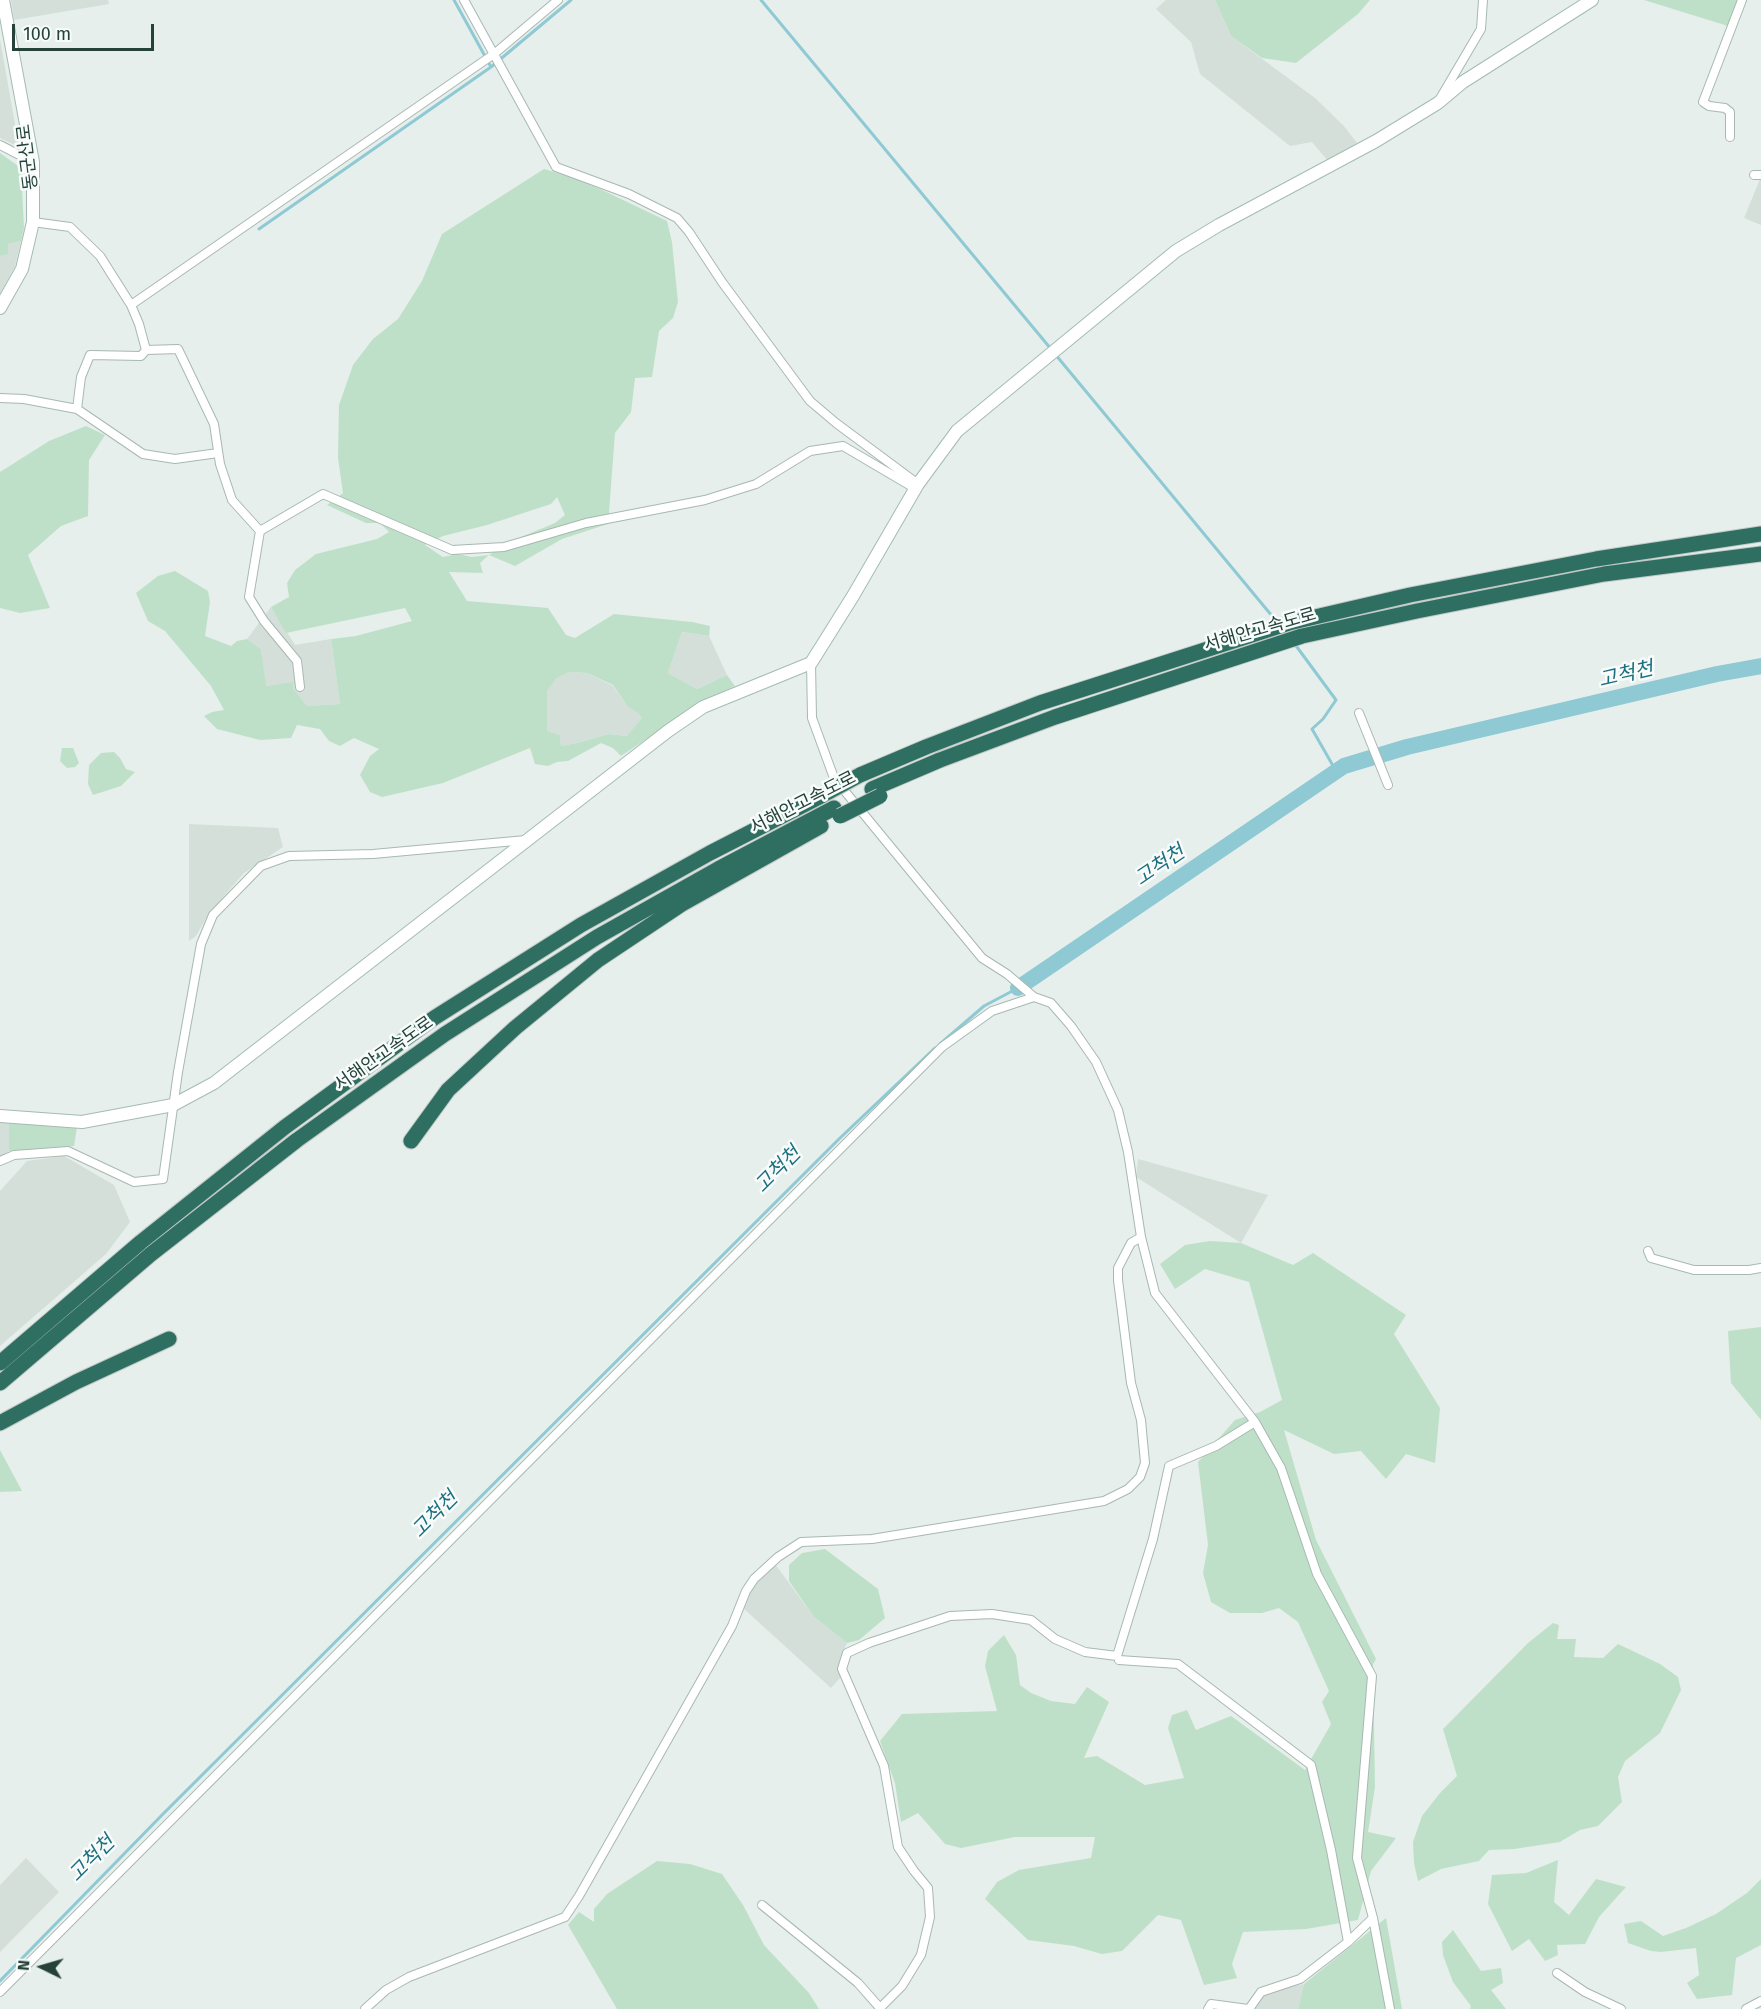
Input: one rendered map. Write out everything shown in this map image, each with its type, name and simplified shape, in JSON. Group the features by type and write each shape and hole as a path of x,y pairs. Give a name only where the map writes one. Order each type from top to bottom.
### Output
{"highway":[{"name":"서해안고속도로","path":"0,1363 141,1242 285,1127 434,1018 581,925 860,775 1040,703 1289,623 1410,595 1596,559 1761,534"},
{"name":"서해안고속도로","path":"0,1383 151,1254 297,1140 445,1034 597,937 718,869 940,760 1054,717 1302,636 1429,608 1604,574 1761,554"},
{"path":"411,1141 448,1090 515,1028 598,960 682,904 837,812"},
{"path":"0,1423 76,1382 169,1339"}],"street":[{"name":"동군산로","path":"0,308 22,269 33,222 33,162 3,0"},
{"path":"464,0 493,59 556,167 628,194 678,218 810,401 917,486"},
{"path":"131,305 493,59 558,0"},
{"path":"1438,103 1481,29 1483,0"},
{"path":"1390,2009 1373,1918 1357,1858 1372,1676 1317,1574 1281,1468 1255,1422 1155,1293 1141,1238 1128,1152 1118,1110 1096,1062 1071,1026 1051,1003 1031,994 1007,974 982,958 834,778 812,718 811,663 917,486 957,431 1176,251 1219,225 1376,141 1438,103 1463,82 1592,0"},
{"path":"1730,137 1730,112 1725,108 1709,106 1703,102 1742,0"},
{"path":"0,145 33,162"},
{"path":"33,222 70,227 100,256 131,305 140,324 146,350"},
{"path":"78,409 81,377 90,355 141,356 146,350 178,349 213,424 220,464 232,500 260,531"},
{"path":"0,398 24,399 78,409 143,454 175,459 218,453"},
{"path":"260,531 323,494 452,549 504,547 586,523 705,500 756,484 810,451 843,446 917,486"},
{"path":"260,531 249,597 264,621 297,661 300,687"},
{"path":"0,1116 82,1122 173,1105 214,1083 668,731 703,707 811,663"},
{"path":"1359,712 1388,785"},
{"path":"0,1161 14,1155 68,1151 134,1182 163,1179 173,1105 201,944 213,915 261,866 289,856 373,854 528,840"},
{"path":"0,1992 942,1047 992,1011 1031,994"},
{"path":"365,2009 386,1990 409,1977 565,1917 732,1626 746,1591 754,1579 778,1557 801,1542 872,1539 1104,1501 1128,1489 1140,1478 1145,1463 1141,1420 1131,1383 1118,1268 1131,1243 1141,1238"},
{"path":"1648,1251 1651,1258 1694,1270 1761,1268"},
{"path":"762,1905 858,1983 880,2009 902,1986 921,1955 930,1917 928,1888 898,1847 884,1766 842,1669 847,1653 869,1643 950,1616 992,1614 1031,1620 1055,1639 1084,1652 1117,1656 1153,1539 1169,1466 1216,1446 1255,1422"},
{"path":"1119,1660 1178,1664 1311,1766 1331,1850 1348,1942"},
{"path":"1208,2009 1211,2004 1248,2009 1261,1992 1300,1979 1348,1942 1373,1918"},
{"path":"1557,1973 1585,1992 1621,2009"},
{"path":"1746,2009 1761,2001"}],"shaded area":[{"path":"11,0 108,0 109,4 14,20"},
{"path":"1166,0 1215,0 1231,36 1315,98 1344,126 1357,143 1328,161 1312,142 1290,146 1200,74 1191,42 1156,9"},
{"path":"0,39 19,147 0,138"},
{"path":"1761,180 1761,225 1744,218"},
{"path":"21,241 15,266 0,294 0,256 8,244"},
{"path":"271,607 295,645 331,639 340,704 307,706 293,688 294,683 265,686 261,649 247,639"},
{"path":"682,632 709,636 727,675 697,689 668,673"},
{"path":"569,672 587,673 613,686 628,707 638,713 642,718 628,736 609,734 561,746 560,735 547,731 547,691 556,679"},
{"path":"189,824 278,828 283,847 244,873 209,913 196,936 189,941"},
{"path":"0,1120 9,1120 9,1151 0,1157"},
{"path":"64,1156 114,1185 130,1222 106,1254 0,1346 0,1191 27,1161"},
{"path":"1138,1159 1268,1195 1241,1243 1136,1177"},
{"path":"775,1564 814,1617 847,1643 840,1659 840,1678 831,1688 743,1608 754,1585"},
{"path":"26,1858 59,1892 0,1952 0,1885"},
{"path":"1304,1984 1298,2009 1254,2009 1264,1992"}],"green space":[{"path":"1215,0 1370,0 1358,14 1296,63 1262,58 1231,36"},
{"path":"1644,0 1738,0 1728,26"},
{"path":"0,153 21,168 24,228 21,241 8,244 8,254 0,256"},
{"path":"544,169 600,189 667,221 672,242 678,302 673,318 659,331 652,377 635,378 631,412 615,433 609,512 611,523 562,539 515,566 489,555 480,563 483,573 449,572 467,601 548,608 566,635 575,638 614,614 710,626 709,636 682,632 668,673 697,689 727,675 735,686 708,698 621,756 613,748 601,743 568,761 548,766 535,764 530,748 443,783 382,797 370,792 360,775 370,756 379,749 354,738 340,746 329,741 320,729 297,725 291,738 260,740 217,729 204,716 224,710 211,686 165,631 148,621 136,593 158,576 175,571 208,591 210,602 205,636 231,646 237,641 247,639 261,649 266,686 294,682 293,688 307,706 340,704 331,639 356,636 412,621 405,608 286,633 271,607 289,597 287,583 295,570 316,554 377,539 389,532 380,523 366,523 327,505 343,493 338,458 339,405 353,365 373,339 398,319 422,281 442,234","holes":["557,497 565,515 555,523 509,542 489,555 472,557 458,554 443,557 425,545 443,536 487,525 551,504","569,672 587,673 613,685 628,707 642,718 627,736 609,734 561,746 560,735 547,731 547,691 556,679"]},
{"path":"86,426 105,435 89,460 88,516 61,526 28,555 50,608 20,613 0,608 0,472 49,441"},
{"path":"62,748 73,748 79,763 75,767 67,768 60,761"},
{"path":"114,752 126,769 135,772 121,786 93,795 88,784 89,765 101,753"},
{"path":"9,1120 77,1127 74,1146 9,1151"},
{"path":"1210,1241 1241,1243 1293,1265 1313,1253 1406,1315 1394,1334 1440,1408 1435,1463 1406,1454 1386,1479 1361,1451 1334,1454 1284,1430 1316,1540 1376,1659 1373,1664 1375,1787 1368,1832 1396,1838 1371,1871 1358,1920 1306,1929 1243,1932 1232,1964 1237,1978 1204,1985 1181,1920 1158,1915 1122,1951 1102,1954 1074,1946 1028,1940 985,1899 997,1882 1019,1870 1091,1858 1095,1837 1015,1837 961,1848 945,1844 918,1813 901,1822 895,1783 880,1741 902,1714 997,1711 985,1666 988,1651 1004,1635 1016,1655 1020,1685 1031,1693 1051,1701 1075,1704 1087,1687 1109,1702 1084,1758 1097,1756 1145,1785 1184,1778 1168,1728 1172,1715 1187,1710 1196,1730 1231,1716 1305,1770 1331,1724 1322,1702 1329,1691 1298,1622 1279,1608 1262,1613 1230,1613 1211,1602 1203,1573 1208,1545 1198,1462 1235,1420 1260,1412 1282,1400 1249,1282 1205,1269 1175,1289 1160,1264 1185,1245"},
{"path":"1761,1327 1761,1420 1731,1383 1728,1331"},
{"path":"0,1450 22,1491 0,1492"},
{"path":"825,1549 878,1589 885,1618 859,1640 847,1643 814,1617 789,1581 789,1565 802,1553"},
{"path":"1553,1623 1559,1625 1557,1639 1576,1639 1574,1657 1603,1658 1618,1644 1660,1664 1678,1677 1681,1690 1660,1733 1625,1761 1618,1777 1622,1802 1598,1826 1580,1830 1560,1842 1514,1849 1489,1850 1479,1861 1441,1869 1418,1881 1413,1842 1422,1816 1457,1776 1443,1729 1528,1643"},
{"path":"1558,1860 1554,1902 1569,1915 1596,1879 1626,1887 1599,1917 1585,1944 1557,1945 1558,1955 1545,1961 1529,1939 1512,1951 1488,1904 1492,1875 1526,1873"},
{"path":"657,1861 690,1864 722,1874 743,1905 764,1945 809,1993 819,2009 617,2009 568,1925 579,1912 594,1922 594,1909 607,1894"},
{"path":"1761,1879 1761,1945 1736,1958 1732,1995 1697,1999 1687,1983 1699,1975 1696,1948 1661,1952 1628,1943 1624,1924 1641,1921 1663,1936 1716,1914 1747,1893"},
{"path":"1386,1918 1402,2009 1298,2009 1304,1984"},
{"path":"1453,1930 1481,1971 1501,1968 1503,1983 1491,1990 1506,2009 1470,2009 1471,2006 1453,1982 1443,1955 1442,1942"}],"waterway":[{"path":"454,0 491,67"},
{"path":"259,229 491,67 571,0"},
{"path":"761,0 1051,349"},
{"path":"1055,354 1277,622"},
{"path":"1294,643 1336,700 1323,719 1312,729 1336,771"},
{"name":"고척천","path":"1018,988 1344,766 1407,747 1717,674 1761,666"},
{"name":"고척천","path":"940,1044 984,1006 1018,988"},
{"name":"고척천","path":"0,1981 163,1814 840,1138 935,1048"}]}
